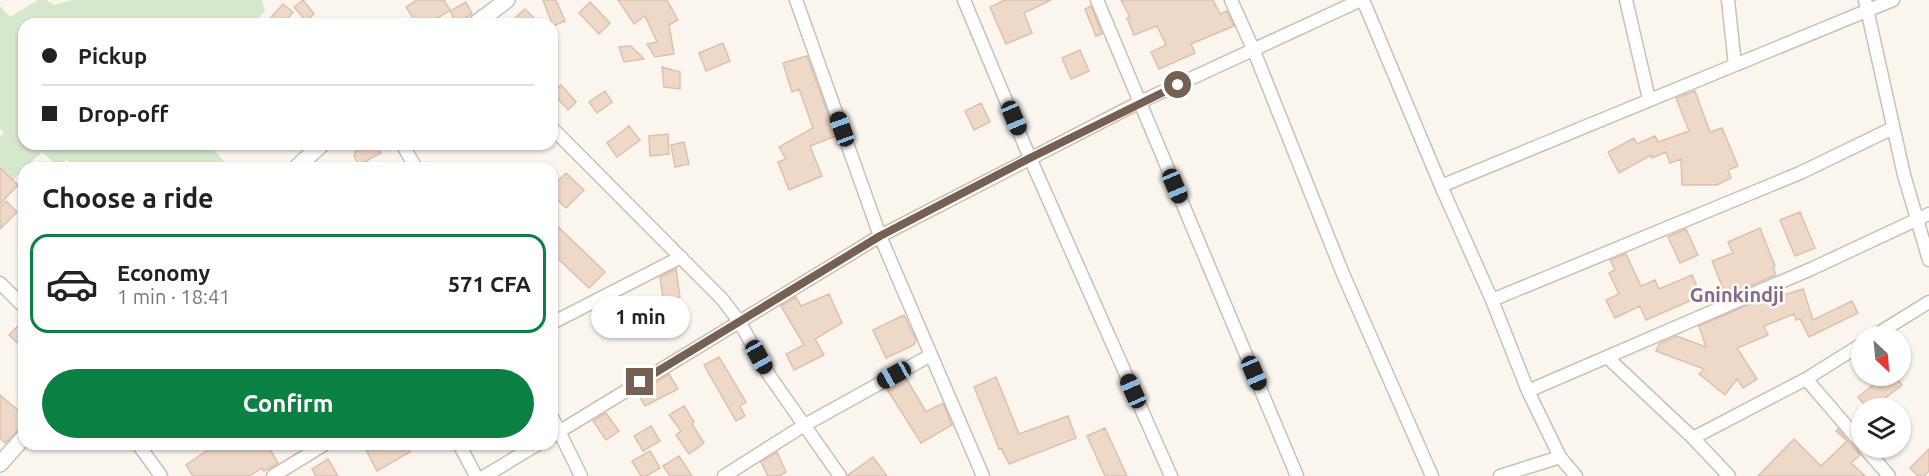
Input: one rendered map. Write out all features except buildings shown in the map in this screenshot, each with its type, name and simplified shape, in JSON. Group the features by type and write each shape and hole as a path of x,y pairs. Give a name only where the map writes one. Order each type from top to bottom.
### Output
{"street":[{"path":"483,18 507,0"},
{"path":"796,0 880,236 983,476"},
{"path":"964,0 1030,158 1171,476"},
{"path":"1097,0 1297,476"},
{"path":"1230,0 1254,51 1343,274 1432,476"},
{"path":"558,433 880,236 1140,102 1362,0 1492,300 1528,391 1560,457 1576,476"},
{"path":"1626,0 1649,99"},
{"path":"1728,0 1735,65"},
{"path":"1441,186 1735,65 1867,6 1893,0"},
{"path":"1867,6 1904,175 1923,217 1929,260"},
{"path":"1492,300 1800,173 1893,128"},
{"path":"558,134 722,299 739,321 769,375 840,476"},
{"path":"302,162 315,150"},
{"path":"1528,391 1811,269 1923,217"},
{"path":"558,319 681,257"},
{"path":"0,283 18,301"},
{"path":"1890,326 1929,302"},
{"path":"1693,438 1806,379 1851,351"},
{"path":"724,476 803,426 931,355"},
{"path":"1607,357 1693,438 1729,476"},
{"path":"1806,379 1851,431"},
{"path":"558,437 581,476"},
{"path":"0,464 18,444"},
{"path":"142,450 161,476"},
{"path":"273,476 315,450"},
{"path":"462,450 476,476"},
{"path":"485,476 528,450"},
{"path":"1500,476 1560,457"},
{"path":"1873,458 1889,476"}],"green space":[{"path":"38,0 46,0 54,5 72,0 262,0 265,11 258,18 18,18 18,150 216,150 225,162 69,162 67,160 53,162 42,152 32,162 18,162 18,175 6,187 0,182 0,137 4,133 0,129 0,6 10,17"}],"district":[{"name":"Gninkindji","path":"1737,294"}],"route":[{"path":"640,382 880,236 1140,102 1178,85"}]}
